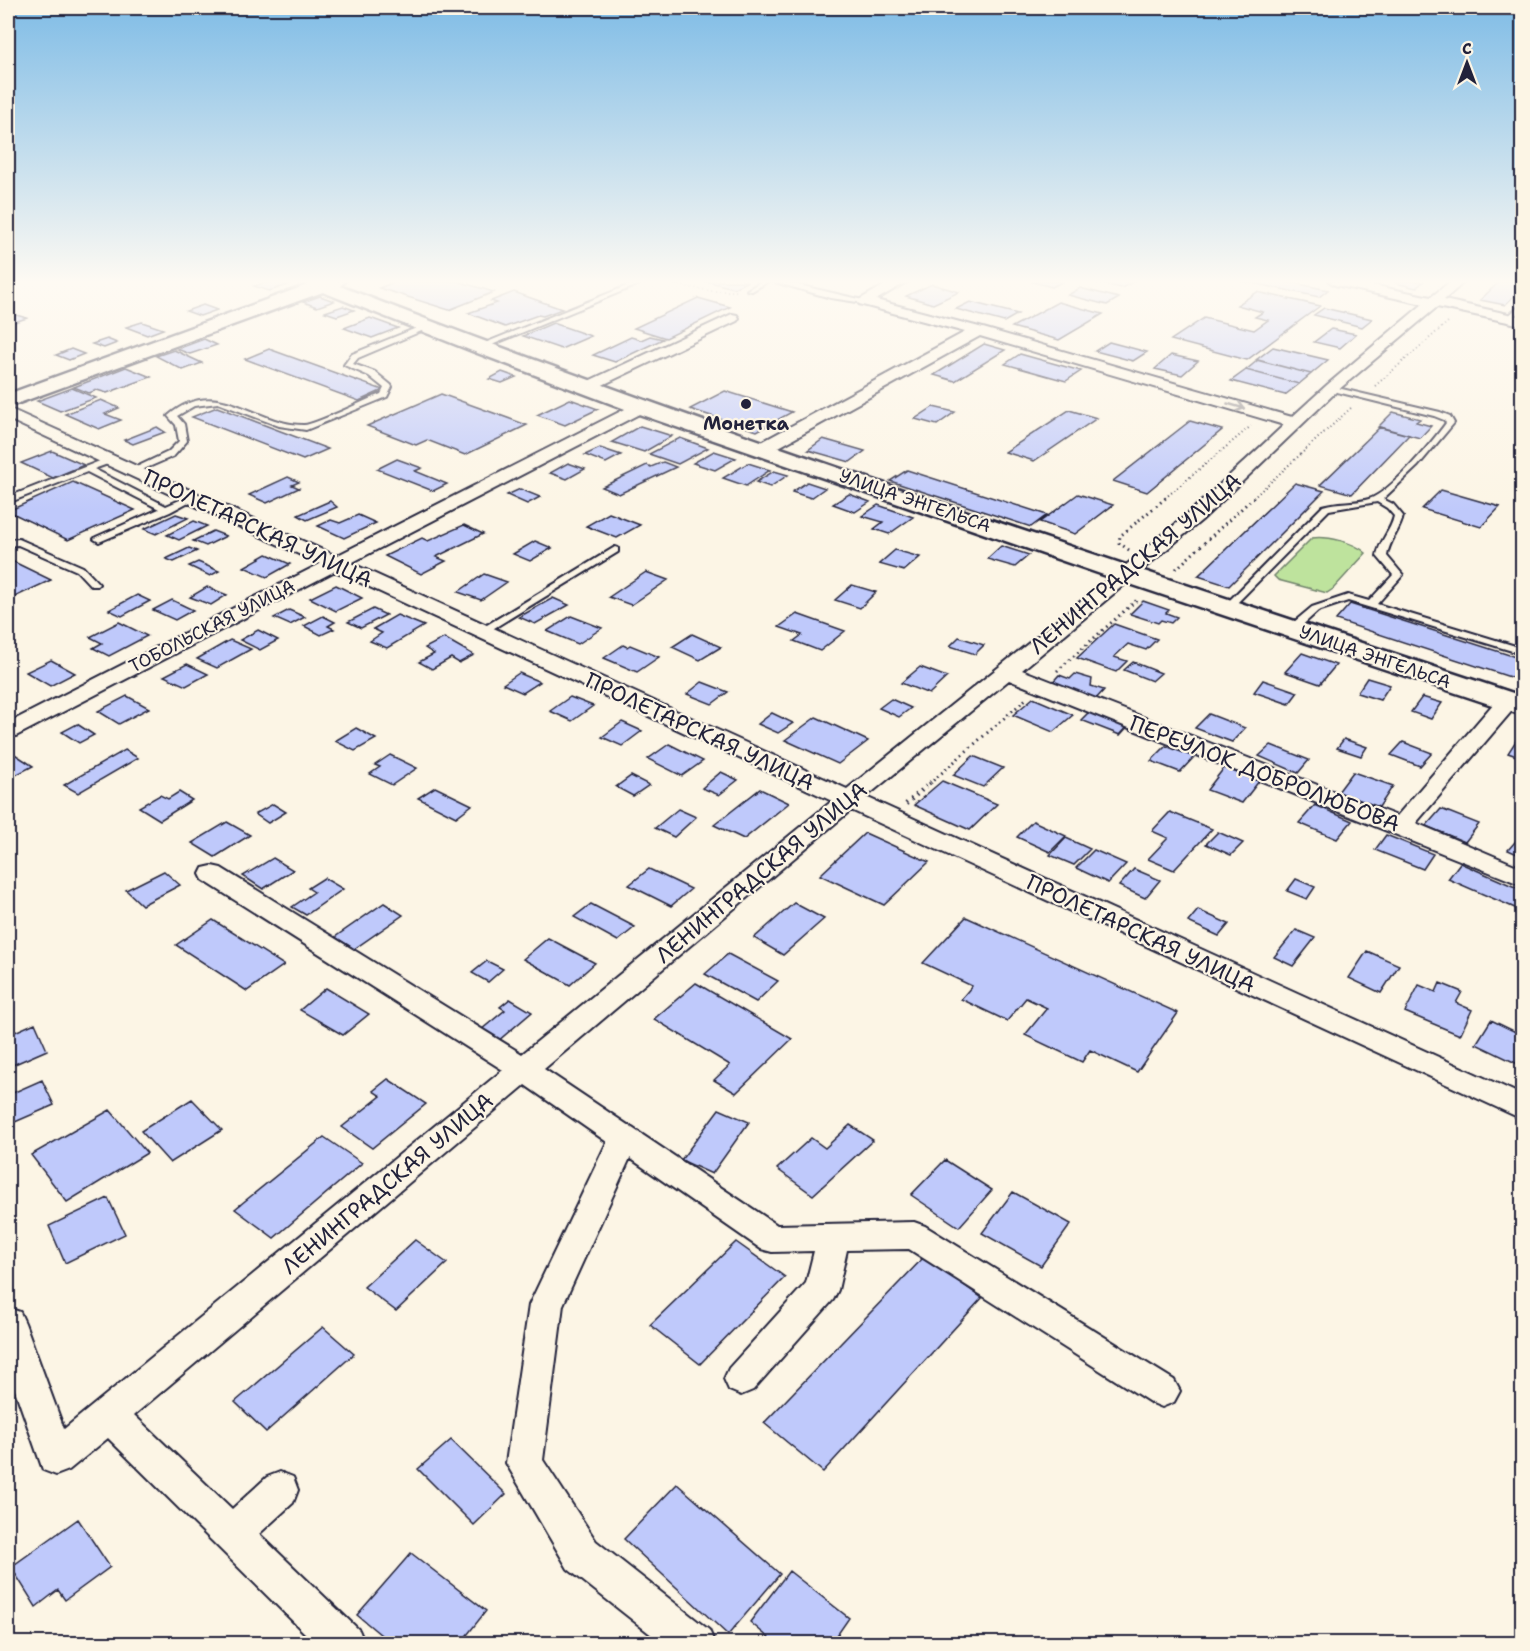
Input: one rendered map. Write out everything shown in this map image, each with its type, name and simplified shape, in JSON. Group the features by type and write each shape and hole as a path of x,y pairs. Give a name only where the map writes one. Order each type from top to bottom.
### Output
{"main road":[{"path":"8,401 122,358"},
{"name":"УЛИЦА ЭНГЕЛЬСА","path":"509,358 762,449 1130,563 1228,608 1515,704"}],"street":[{"path":"587,387 648,358"},
{"path":"762,449 928,358"},
{"path":"1071,358 1295,423"},
{"name":"ЛЕНИНГРАДСКАЯ УЛИЦА","path":"8,1323 56,1458 1006,671 1130,563 1196,516 1332,388 1368,358"},
{"name":"ТОБОЛЬСКАЯ УЛИЦА","path":"8,731 641,407"},
{"name":"ПРОЛЕТАРСКАЯ УЛИЦА","path":"8,413 1522,1108"},
{"name":"ПЕРЕУЛОК ДОБРОЛЮБОВА","path":"1006,671 1401,826 1522,877"},
{"path":"1401,826 1515,704"},
{"path":"212,874 523,1069 772,1239 914,1235 1162,1391"},
{"path":"624,1138 546,1305 524,1463 582,1555 695,1644"},
{"path":"741,1379 822,1290 834,1238"},
{"path":"108,1414 345,1644"},
{"path":"232,1534 280,1490"}],"lane":[{"path":"132,471 171,454 183,441 180,424 172,416 192,404 219,401 282,424 306,428 384,395 388,387 372,374 348,365 353,358"},
{"path":"1332,388 1437,414 1447,418 1450,423 1417,461 1377,499"},
{"path":"8,500 110,460"},
{"path":"87,469 167,510"},
{"path":"99,539 192,498"},
{"path":"1228,608 1326,508 1335,504 1377,499 1390,506 1399,516 1397,527 1382,549 1382,556 1398,575 1371,605"},
{"path":"8,543 19,542 80,569 94,584"},
{"path":"482,631 615,550"},
{"path":"1292,629 1315,609 1348,598 1522,651"}],"path":[{"path":"1172,572 1407,358"},
{"path":"1130,563 1119,543 1120,536 1254,423"}],"green space":[{"path":"1312,538 1340,541 1366,553 1327,593 1278,580 1274,576"}],"building":[{"path":"160,358 191,358 202,363 183,370"},
{"path":"294,358 383,390 359,401 245,359"},
{"path":"603,358 623,358 615,362"},
{"path":"961,358 992,358 955,381 934,375"},
{"path":"1014,358 1035,358 1081,371 1066,381 1005,364"},
{"path":"1122,358 1138,358 1133,361"},
{"path":"1168,358 1198,361 1182,375 1155,369"},
{"path":"1259,358 1320,358 1328,360 1311,374 1256,360"},
{"path":"1258,360 1311,374 1299,384 1246,370"},
{"path":"126,367 151,377 107,393 97,390 89,393 74,387"},
{"path":"1246,370 1299,384 1285,395 1231,381"},
{"path":"502,372 516,377 502,383 489,379"},
{"path":"72,388 96,398 60,411 37,401"},
{"path":"725,391 792,412 757,431 690,409"},
{"path":"441,394 527,425 465,455 427,440 416,445 367,426"},
{"path":"570,399 598,409 565,425 537,415"},
{"path":"101,400 119,408 105,414 121,420 99,429 65,414"},
{"path":"217,407 328,449 303,460 192,417"},
{"path":"933,407 955,412 937,425 915,419"},
{"path":"1069,410 1097,418 1034,461 1005,452"},
{"path":"1393,412 1420,419 1416,422 1431,426 1420,438 1378,427"},
{"path":"1190,421 1222,430 1147,492 1113,481"},
{"path":"640,426 672,436 644,452 612,442"},
{"path":"157,427 165,432 133,444 124,440"},
{"path":"1380,427 1409,435 1352,494 1320,485"},
{"path":"680,438 708,448 678,464 649,454"},
{"path":"823,439 865,451 850,462 808,450"},
{"path":"600,448 621,455 606,463 585,455"},
{"path":"52,451 84,465 53,478 21,463"},
{"path":"714,451 736,458 715,470 693,463"},
{"path":"397,459 422,468 415,471 447,484 433,491 377,469"},
{"path":"663,462 676,467 619,494 602,487 647,465 651,467"},
{"path":"568,463 585,469 567,479 550,473"},
{"path":"748,463 770,470 746,486 723,478"},
{"path":"907,470 1047,515 1031,527 890,481"},
{"path":"774,471 788,475 770,487 756,482"},
{"path":"288,477 299,482 292,485 299,488 267,503 249,495"},
{"path":"73,482 135,510 68,540 8,511"},
{"path":"807,482 825,488 811,498 792,492"},
{"path":"1295,483 1324,491 1229,586 1198,576"},
{"path":"520,489 540,497 527,504 507,495"},
{"path":"1441,490 1500,507 1481,527 1422,509"},
{"path":"849,494 870,502 855,512 833,504"},
{"path":"1078,494 1113,505 1075,534 1040,522"},
{"path":"330,501 337,507 307,520 298,515"},
{"path":"878,505 913,517 889,534 874,529 883,522 862,516"},
{"path":"609,513 640,525 617,538 586,526"},
{"path":"176,514 188,518 156,534 144,529"},
{"path":"358,515 376,523 344,538 318,526 331,520 340,523"},
{"path":"194,521 207,526 179,540 167,535"},
{"path":"464,525 483,534 436,557 446,561 421,574 385,556 422,538 428,541"},
{"path":"213,531 226,536 206,546 193,541"},
{"path":"535,541 552,548 530,561 513,554"},
{"path":"1001,546 1029,555 1015,567 987,559"},
{"path":"189,548 197,551 174,562 166,559"},
{"path":"895,550 920,557 904,571 879,564"},
{"path":"267,554 290,564 267,577 244,567"},
{"path":"12,561 51,580 8,600 8,563"},
{"path":"198,562 219,571 210,576 189,566"},
{"path":"646,572 668,580 631,605 609,597"},
{"path":"484,574 507,582 481,600 458,592"},
{"path":"336,585 362,598 336,611 310,598"},
{"path":"852,585 876,592 860,608 835,600"},
{"path":"207,587 227,595 211,605 190,597"},
{"path":"137,595 150,601 122,616 109,610"},
{"path":"553,598 569,605 535,624 519,617"},
{"path":"172,600 193,610 175,620 153,610"},
{"path":"1143,601 1169,610 1166,613 1177,617 1171,623 1161,620 1158,623 1130,614"},
{"path":"1350,604 1522,659 1522,681 1336,620"},
{"path":"373,609 386,615 361,628 348,622"},
{"path":"289,610 305,617 290,625 274,618"},
{"path":"797,614 845,631 820,651 794,641 802,635 779,627"},
{"path":"397,615 424,626 387,648 370,641 382,633 373,629"},
{"path":"323,616 335,622 328,626 334,629 321,635 304,626"},
{"path":"571,616 602,628 578,644 547,631"},
{"path":"119,622 147,636 109,656 93,648 102,643 90,637"},
{"path":"1114,624 1157,639 1146,650 1128,644 1114,657 1127,661 1116,672 1077,658"},
{"path":"258,630 278,640 260,650 240,640"},
{"path":"692,634 721,647 700,660 672,647"},
{"path":"959,637 984,645 975,654 950,646"},
{"path":"444,638 474,655 459,663 451,658 432,669 419,662 434,654 425,648"},
{"path":"230,640 251,649 217,668 197,659"},
{"path":"623,645 627,647 630,645 659,657 637,672 604,658"},
{"path":"1302,653 1336,665 1320,684 1285,672"},
{"path":"51,660 75,673 50,686 26,672"},
{"path":"1133,662 1161,673 1152,681 1124,670"},
{"path":"187,664 208,674 186,686 164,676"},
{"path":"920,667 947,677 929,694 901,683"},
{"path":"519,673 540,682 523,693 503,684"},
{"path":"1075,674 1092,679 1091,686 1104,690 1094,701 1049,686 1059,675 1070,679"},
{"path":"1367,678 1390,685 1380,700 1357,693"},
{"path":"1263,680 1298,692 1289,704 1254,692"},
{"path":"702,682 728,692 712,704 687,694"},
{"path":"127,696 149,708 119,724 98,711"},
{"path":"570,697 593,706 572,721 550,711"},
{"path":"1422,697 1442,703 1431,719 1411,712"},
{"path":"1033,698 1073,715 1053,732 1013,715"},
{"path":"891,699 911,708 899,717 879,708"},
{"path":"1092,709 1130,724 1120,735 1081,720"},
{"path":"772,713 793,723 778,733 758,724"},
{"path":"1209,714 1245,728 1232,742 1195,728"},
{"path":"816,717 868,741 838,764 785,740"},
{"path":"622,722 642,731 622,746 602,737"},
{"path":"77,724 94,735 79,743 62,732"},
{"path":"356,728 376,739 355,751 335,741"},
{"path":"1522,733 1522,758 1508,753"},
{"path":"1344,739 1367,747 1361,756 1337,748"},
{"path":"1403,742 1432,753 1420,766 1391,755"},
{"path":"669,744 703,761 682,776 648,759"},
{"path":"1271,745 1309,760 1298,773 1259,756"},
{"path":"1166,746 1194,757 1180,772 1151,761"},
{"path":"125,750 138,758 78,793 64,785"},
{"path":"13,753 33,766 8,779 8,756"},
{"path":"390,755 417,768 392,785 370,774 380,767 375,765"},
{"path":"973,756 1003,768 983,787 953,775"},
{"path":"1224,768 1259,781 1242,803 1207,790"},
{"path":"721,772 738,780 719,795 702,788"},
{"path":"1353,772 1393,786 1379,807 1338,792"},
{"path":"631,776 649,785 633,796 616,787"},
{"path":"942,781 997,804 970,830 914,805"},
{"path":"435,787 472,805 456,817 418,798"},
{"path":"760,789 789,803 744,839 714,825"},
{"path":"179,792 192,800 160,820 139,807 160,795 168,799"},
{"path":"273,804 286,812 268,823 255,814"},
{"path":"1315,805 1352,821 1337,839 1299,823"},
{"path":"678,809 696,817 674,837 655,828"},
{"path":"1441,809 1479,824 1465,842 1426,826"},
{"path":"1170,812 1212,829 1174,870 1148,859 1168,838 1152,831"},
{"path":"1033,821 1066,836 1050,852 1017,837"},
{"path":"227,822 250,835 215,857 192,843"},
{"path":"1218,832 1243,843 1231,855 1206,844"},
{"path":"865,833 929,862 884,905 820,875"},
{"path":"1522,834 1522,856 1508,850"},
{"path":"1386,835 1433,854 1423,869 1375,850"},
{"path":"1066,838 1090,849 1074,865 1050,855"},
{"path":"1094,850 1126,864 1108,883 1076,868"},
{"path":"273,858 293,870 263,889 243,876"},
{"path":"1460,863 1522,890 1522,911 1448,879"},
{"path":"649,869 691,889 671,906 629,885"},
{"path":"1134,869 1160,880 1145,898 1119,886"},
{"path":"164,871 180,885 142,905 126,890"},
{"path":"324,878 343,889 306,915 292,907 314,892 308,888"},
{"path":"1296,879 1315,887 1307,899 1287,891"},
{"path":"384,903 403,915 354,949 335,937"},
{"path":"794,903 824,919 783,955 754,938"},
{"path":"591,904 635,927 618,941 574,917"},
{"path":"1198,910 1229,924 1219,936 1188,922"},
{"path":"966,917 1178,1013 1137,1072 1090,1050 1082,1062 1025,1035 1047,1008 1026,998 1007,1021 961,999 972,986 923,963"},
{"path":"213,920 284,965 247,991 176,945"},
{"path":"1296,930 1315,938 1293,966 1274,957"},
{"path":"548,938 595,963 570,985 523,959"},
{"path":"1367,951 1399,965 1381,993 1349,978"},
{"path":"728,954 778,981 756,1002 705,974"},
{"path":"487,961 503,969 488,982 472,973"},
{"path":"696,983 792,1039 736,1093 714,1080 730,1065 654,1019"},
{"path":"1440,983 1462,992 1456,1003 1472,1010 1460,1035 1405,1012 1419,985 1436,992"},
{"path":"326,988 369,1014 343,1035 300,1010"},
{"path":"510,999 532,1012 498,1041 481,1030 505,1010 500,1007"},
{"path":"1491,1020 1522,1035 1522,1066 1476,1044"},
{"path":"35,1023 47,1050 8,1067 8,1035"},
{"path":"388,1079 426,1104 372,1148 342,1127 381,1096 373,1091"},
{"path":"42,1080 54,1105 15,1122 8,1105 8,1095"},
{"path":"192,1099 222,1130 170,1163 141,1131"},
{"path":"719,1109 749,1122 712,1174 681,1160"},
{"path":"110,1110 147,1153 67,1202 31,1155"},
{"path":"850,1125 873,1140 813,1195 777,1169 811,1138 825,1148"},
{"path":"324,1137 362,1163 274,1238 235,1209"},
{"path":"945,1160 992,1190 959,1227 911,1195"},
{"path":"1013,1192 1071,1224 1041,1266 982,1233"},
{"path":"108,1198 125,1234 65,1263 49,1226"},
{"path":"415,1240 447,1263 396,1311 364,1287"},
{"path":"736,1242 785,1277 700,1364 650,1325"},
{"path":"924,1257 982,1298 823,1472 764,1423"},
{"path":"323,1327 354,1354 266,1432 235,1402"},
{"path":"451,1440 506,1494 474,1525 418,1469"},
{"path":"677,1484 780,1574 728,1635 624,1539"},
{"path":"78,1519 110,1567 65,1600 58,1590 36,1607 11,1567"},
{"path":"411,1553 486,1611 460,1644 392,1644 357,1615"},
{"path":"789,1571 849,1618 831,1644 776,1644 750,1622"}],"place":[{"name":"Монетка","path":"746,404"}]}
